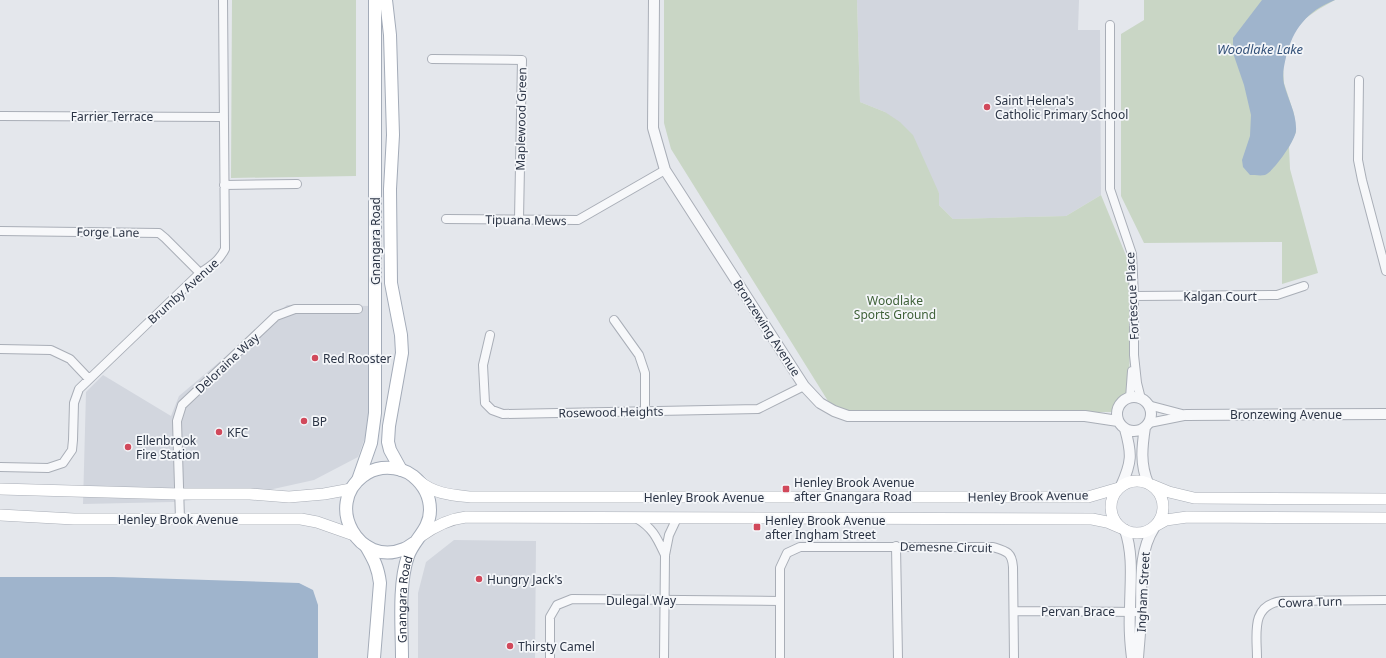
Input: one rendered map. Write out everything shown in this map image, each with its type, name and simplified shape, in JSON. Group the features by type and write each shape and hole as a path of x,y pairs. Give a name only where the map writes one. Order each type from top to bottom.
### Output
{"main road":[{"name":"Gnangara Road","path":"355,484 371,442 375,413 375,0"},
{"name":"Gnangara Road","path":"386,0 390,35 393,135 390,189 391,283 401,334 402,353 388,426 388,442 390,450 401,470"},
{"path":"366,546 378,551 390,552 403,549 418,539 428,524 430,511 428,498 423,486 414,477 401,470 390,468 378,469 367,473 355,484 347,500 346,512 348,524 354,535 366,546 376,562 379,572 380,583 374,658"},
{"name":"Henley Brook Avenue","path":"414,477 425,486 436,492 447,495 471,497 1088,497 1120,487"},
{"path":"1386,499 1194,498 1169,492 1136,480 1128,482 1120,487 1114,495 1111,504 1115,521 1123,529 1132,533 1147,532 1166,520 1186,517 1386,518"},
{"name":"Henley Brook Avenue","path":"0,489 179,494 250,494 289,498 324,494 355,484"},
{"path":"1150,484 1162,496 1164,504 1164,512 1155,527"},
{"name":"Henley Brook Avenue","path":"0,515 74,519 301,519 317,522 354,535"},
{"name":"Henley Brook Avenue","path":"418,539 441,524 466,517 1092,519 1107,522 1123,529"},
{"name":"Gnangara Road","path":"402,658 402,585 408,554 418,539"}],"street":[{"name":"Brumby Avenue","path":"0,467 48,468 63,463 72,450 74,440 74,403 79,389 200,273 215,264 225,249 223,0"},
{"name":"Bronzewing Avenue","path":"654,0 653,128 665,170 804,386 820,403 834,411 848,416 1085,416 1118,421"},
{"name":"Fortescue Place","path":"1110,25 1110,189 1132,254 1134,355 1130,398"},
{"name":"Maplewood Green","path":"432,59 522,60 520,219"},
{"path":"1359,80 1358,160 1386,271"},
{"name":"Farrier Terrace","path":"0,116 223,116"},
{"name":"Tipuana Mews","path":"446,219 578,220 665,170"},
{"path":"224,185 297,184"},
{"name":"Forge Lane","path":"0,231 158,233 165,238 200,273"},
{"name":"Kalgan Court","path":"1134,296 1277,295 1304,286"},
{"name":"Deloraine Way","path":"180,519 177,421 182,405 276,316 295,309 358,309"},
{"path":"614,320 639,355 645,373 645,412"},
{"name":"Rosewood Heights","path":"490,335 483,365 485,404 492,410 503,414 758,409 804,386"},
{"path":"0,349 51,350 70,359 89,380"},
{"name":"Fortescue Place","path":"1134,355 1137,383 1144,402"},
{"path":"1120,487 1128,471 1131,456 1125,429 1118,421 1116,415 1117,410 1124,400 1130,398 1144,402 1150,411 1151,417 1147,425 1142,458 1143,470 1150,484"},
{"name":"Bronzewing Avenue","path":"1144,402 1186,415"},
{"name":"Bronzewing Avenue","path":"1085,416 1117,410"},
{"name":"Bronzewing Avenue","path":"1147,425 1186,415 1386,414"},
{"path":"1125,429 1136,431 1147,425"},
{"path":"636,518 653,531 665,555"},
{"path":"664,658 665,555 669,535 677,518"},
{"name":"Ingham Street","path":"1138,658 1142,570 1146,541 1155,527"},
{"name":"Ingham Street","path":"1123,529 1128,539 1131,562 1130,611 1132,658"},
{"path":"896,546 898,658"},
{"name":"Demesne Circuit","path":"780,658 780,568 787,553 800,547 896,546 993,547 1002,549 1010,554 1013,560 1014,658"},
{"name":"Dulegal Way","path":"550,658 550,617 557,606 572,600 780,601"},
{"name":"Cowra Turn","path":"1257,658 1258,620 1265,607 1271,604 1282,601 1386,600"},
{"name":"Pervan Brace","path":"1014,611 1141,612"}],"shaded area":[{"name":"Saint Helena's Catholic Primary School","path":"857,0 1079,0 1078,30 1100,30 1101,195 1066,216 953,219 939,205 939,193 885,112 860,102"},
{"path":"287,305 375,306 367,432 358,457 314,480 250,494 173,502 83,504 86,392 103,375 171,416 179,396"},
{"path":"454,540 536,541 535,658 418,658 418,593 426,562"}],"green space":[{"path":"232,0 356,0 356,176 231,178"},
{"name":"Woodlake Sports Ground","path":"664,0 857,0 860,102 885,112 900,122 913,135 939,193 939,205 953,219 1066,216 1101,195 1127,258 1131,294 1129,383 1125,402 1115,412 855,413 840,409 828,401 671,149 664,123"},
{"path":"1144,0 1335,0 1306,18 1294,32 1283,67 1284,83 1294,114 1296,132 1289,147 1290,169 1318,273 1282,284 1282,242 1144,243 1121,196 1121,34 1144,20"}],"water":[{"name":"Woodlake Lake","path":"1262,0 1335,0 1325,4 1309,15 1297,30 1286,57 1283,77 1295,119 1295,136 1274,168 1265,175 1250,175 1243,167 1242,160 1250,136 1251,115 1244,85 1233,53 1233,38"},
{"path":"0,577 113,577 299,583 313,590 318,605 318,658 0,658"}],"place":[{"name":"Saint Helena's Catholic Primary School","path":"987,107"},
{"name":"Red Rooster","path":"315,358"},
{"name":"BP","path":"304,421"},
{"name":"KFC","path":"219,432"},
{"name":"Ellenbrook Fire Station","path":"128,447"},
{"name":"Henley Brook Avenue after Gnangara Road","path":"786,489"},
{"name":"Henley Brook Avenue after Ingham Street","path":"757,527"},
{"name":"Hungry Jack's","path":"479,579"},
{"name":"Thirsty Camel","path":"510,646"}]}
